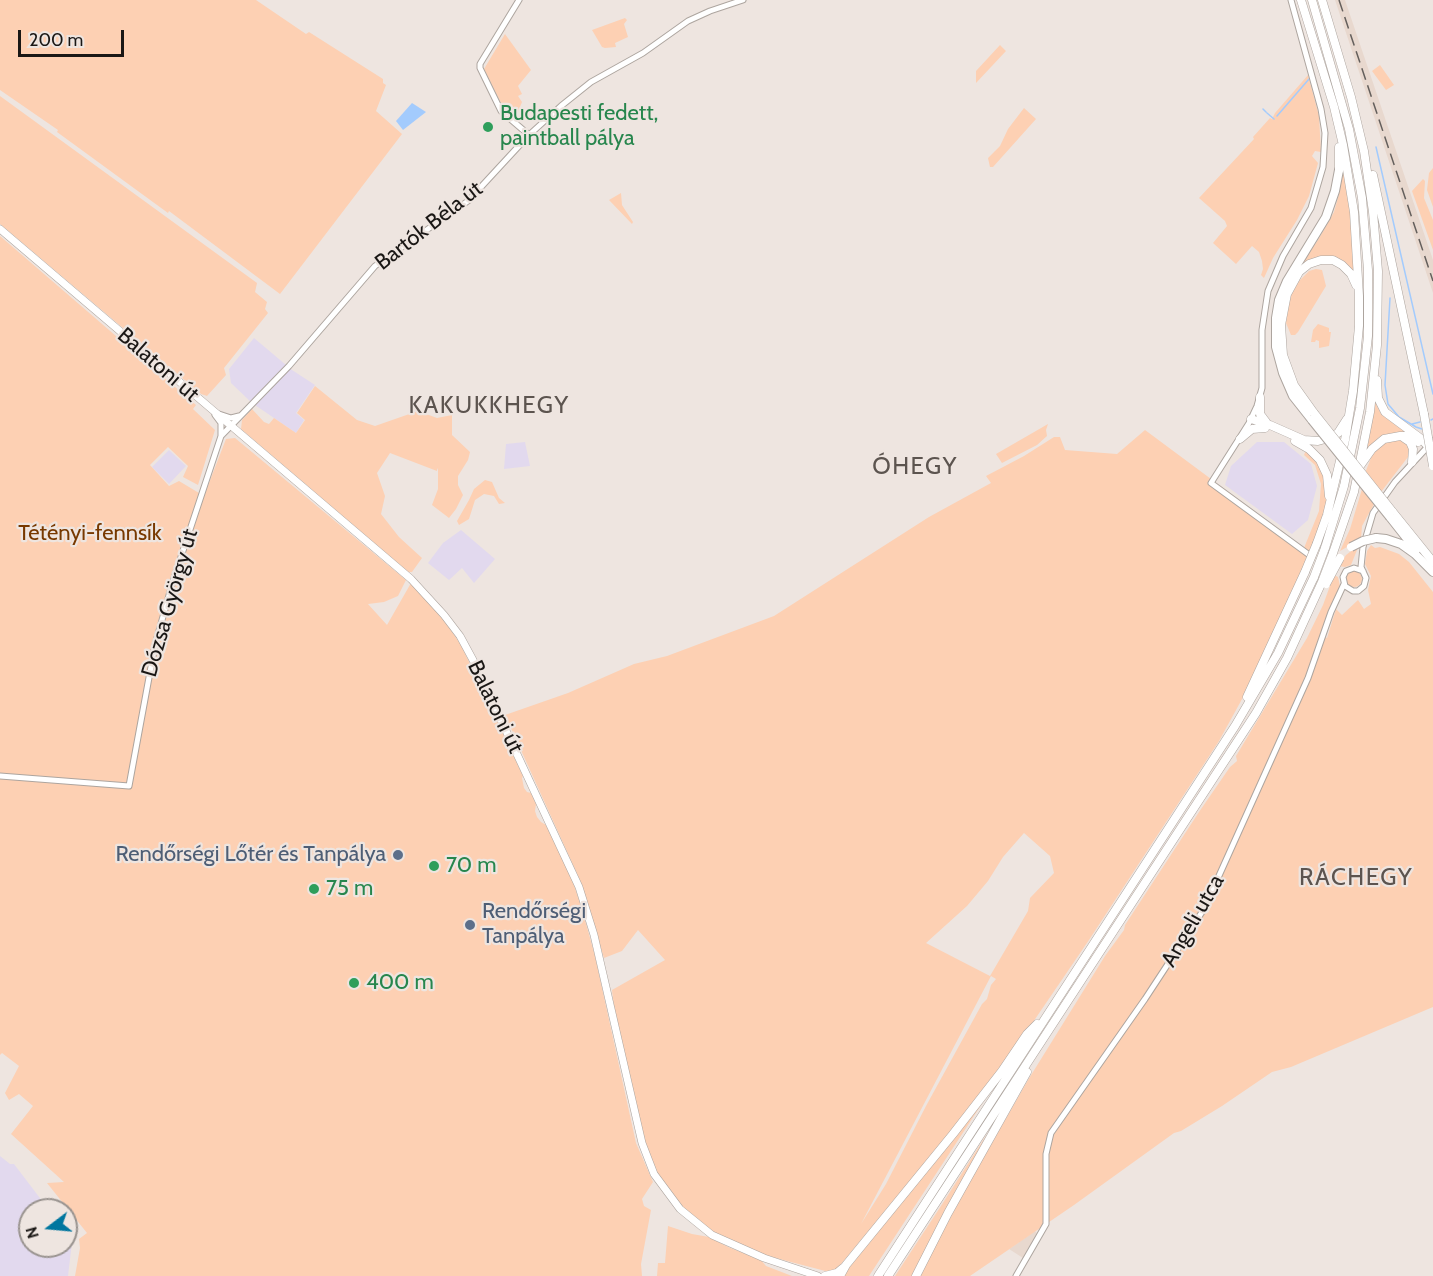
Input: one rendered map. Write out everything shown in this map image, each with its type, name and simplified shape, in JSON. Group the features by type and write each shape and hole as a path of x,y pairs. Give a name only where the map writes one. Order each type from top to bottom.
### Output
{"highway":[{"path":"1235,726 1237,716 1305,572 1327,515 1345,440 1353,391 1359,296 1354,212 1334,107 1301,0"},
{"path":"878,1276 1235,726 1278,653 1314,577 1325,548 1344,486 1360,408 1368,336 1368,270 1364,213 1352,140 1312,0"},
{"path":"1322,0 1369,157 1433,466"},
{"path":"1334,107 1339,140 1339,170 1335,191 1326,217 1281,294 1276,318 1276,347 1284,378 1293,396 1433,562"},
{"path":"1357,122 1368,175 1376,232 1378,398 1393,420 1430,443"},
{"path":"1313,417 1292,380 1282,351 1282,317 1287,294 1294,279 1304,267 1326,260 1340,263 1347,268 1355,280 1359,296"},
{"path":"888,1276 1256,713 1287,658 1337,555 1360,466 1376,364"},
{"path":"1251,420 1304,440 1318,441 1329,438 1344,426 1353,391"},
{"path":"1260,397 1260,415 1267,426 1306,446 1320,460 1329,483 1327,515"},
{"path":"1240,439 1252,429 1267,426"},
{"path":"1413,433 1433,435"},
{"path":"1400,436 1412,445 1412,462"},
{"path":"1360,466 1380,442 1389,437 1407,436 1430,443"},
{"path":"1391,514 1433,572"},
{"path":"1337,555 1363,541 1376,538 1391,540 1415,554 1433,572"},
{"path":"825,1276 837,1273 846,1265 960,1125 1002,1071 1027,1034 1048,1012"},
{"path":"916,1276 948,1213 1036,1058 1039,1046"},
{"path":"840,1276 846,1265"}],"main road":[{"name":"Balatoni út","path":"0,229 411,579 429,597 460,636 579,887 601,963 642,1143 650,1167 665,1192 687,1216 719,1239 764,1258 818,1276"}],"street":[{"path":"519,0 480,64 482,73 501,111 529,135"},
{"name":"Bartók Béla út","path":"230,426 297,357 375,266 468,201 549,116 591,82 643,53 682,24 710,11 743,0"},
{"path":"1291,0 1321,109 1324,158 1320,184 1311,208 1283,256 1268,291 1262,330 1263,368 1260,397 1251,420 1211,483 1308,554"},
{"path":"212,411 231,418 240,415"},
{"path":"212,411 221,423 221,436"},
{"name":"Dózsa György út","path":"0,776 129,786 155,645 173,581 221,436 230,426"},
{"path":"1334,604 1340,596 1351,590 1358,591 1364,586 1366,578 1363,571 1363,547 1370,521 1378,505 1430,443"},
{"path":"1219,472 1219,481 1223,491"},
{"path":"1343,581 1363,547"},
{"path":"1351,590 1335,569 1363,571"},
{"name":"Angeli utca","path":"1016,1276 1046,1224 1046,1154 1051,1133 1145,999 1204,909 1308,678 1343,581"}],"shaded area":[{"path":"1335,0 1345,0 1433,260 1433,293"},
{"path":"254,338 292,370 315,385 296,413 304,420 296,433 252,403 231,383 229,369"},
{"path":"525,442 530,466 504,469 506,444"},
{"path":"1257,442 1284,442 1311,464 1317,486 1308,520 1292,534 1225,485 1231,466"},
{"path":"169,450 186,466 169,484 152,467"},
{"path":"461,530 495,559 474,583 462,568 449,580 428,563 443,543"},
{"path":"0,1156 10,1164 14,1164 40,1198 18,1198 18,1258 70,1258 68,1276 0,1276"},
{"path":"1035,1231 1038,1234 1023,1258 1009,1249"}],"green space":[{"path":"0,0 256,0 306,34 309,32 383,79 386,85 376,111 402,134 280,294 169,211 168,213 57,132 58,130 0,90"},
{"path":"625,18 627,20 624,24 628,37 615,43 616,47 602,47 592,30"},
{"path":"505,34 531,70 518,86 522,94 518,96 522,102 514,118 502,105 484,69"},
{"path":"1000,45 1006,51 976,83 976,71"},
{"path":"1380,65 1394,85 1386,90 1372,71"},
{"path":"1308,75 1319,116 1321,152 1315,151 1312,156 1318,163 1309,196 1264,278 1261,275 1263,269 1259,252 1252,246 1236,264 1213,243 1227,226 1225,221 1199,198 1254,139 1253,137 1270,118 1272,119"},
{"path":"0,96 257,283 255,292 267,302 265,309 268,313 224,368 226,375 207,396 201,394 0,224"},
{"path":"1024,108 1036,119 993,167 990,167 988,158 1000,146 1008,129"},
{"path":"1342,158 1351,215 1356,274 1340,260 1331,258 1298,269 1334,212 1339,194"},
{"path":"1433,168 1433,207 1427,190 1429,173"},
{"path":"1423,179 1425,181 1424,198 1433,220 1433,250 1412,191"},
{"path":"621,193 622,205 633,222 632,224 609,200"},
{"name":"Tétényi-fennsík","path":"0,236 196,405 193,409 215,430 198,485 183,477 188,466 168,447 150,465 169,486 179,481 204,496 226,439 235,438 406,580 398,596 384,602 368,604 387,625 411,583 436,608 461,645 523,776 524,788 531,793 536,804 537,817 546,825 572,879 582,909 595,956 636,1143 653,1182 642,1199 644,1206 651,1210 641,1264 642,1276 75,1276 80,1248 79,1239 87,1233 78,1222 78,1198 59,1198 47,1183 64,1182 11,1134 33,1106 19,1094 9,1100 5,1093 19,1066 2,1053 0,1055"},
{"path":"1322,270 1326,286 1298,332 1291,335 1286,323 1289,299 1299,281 1309,271"},
{"path":"1318,324 1329,328 1331,332 1329,346 1319,348 1319,341 1311,342 1313,330"},
{"path":"315,386 357,420 375,426 418,411 437,418 452,415 452,435 470,452 458,476 458,485 463,495 449,518 432,505 438,489 437,468 437,471 390,453 377,473 385,496 381,514 399,537 422,558 412,572 408,572 241,429 242,420 252,409 264,422 269,424 274,418 296,433 305,420 297,413"},
{"path":"1375,402 1381,414 1409,435 1398,433 1379,437 1367,451"},
{"path":"1048,424 1047,436 1037,445 1002,463 996,454"},
{"path":"1145,430 1304,548 1319,511 1321,484 1315,465 1304,455 1306,450 1319,463 1328,485 1327,505 1314,545 1247,690 1219,741 1029,1028 974,1103 837,1269 833,1273 768,1256 710,1232 679,1204 656,1172 646,1151 614,1007 612,990 665,960 638,930 622,951 604,958 579,878 505,715 568,693 634,664 667,656 774,616 929,517 991,483 986,476 1054,437 1060,437 1065,450 1117,454","holes":["1024,833 1050,856 1054,873 1030,898 1028,911 990,976 926,943 967,906","991,976 996,979 991,985 987,999 982,1004 926,1106 886,1184 861,1224"]},
{"path":"1392,439 1403,440 1409,447 1408,457 1381,492 1365,473 1375,448"},
{"path":"485,480 492,482 499,498 505,503 499,504 494,496 484,494 475,500 469,519 459,525 457,521 474,489"},
{"path":"1362,489 1374,504 1362,526 1361,539 1340,551 1350,529"},
{"path":"1359,545 1351,565 1339,566 1346,555"},
{"path":"1371,545 1399,554 1409,562 1433,592 1433,1007 1291,1067 1272,1072 1222,1106 1174,1133 970,1276 919,1276 1028,1080 1199,812 1230,767 1237,761 1236,756 1307,638 1334,575 1338,577 1340,586 1321,634 1327,638 1336,609 1342,615 1358,600 1364,609 1371,604 1368,590 1371,576 1365,564 1367,551"},
{"path":"1354,571 1360,573 1362,579 1360,585 1354,587 1348,585 1346,579 1348,573"},
{"path":"987,1096 869,1276 844,1276 845,1273"},
{"path":"987,1134 913,1276 895,1276 939,1209"},
{"path":"668,1226 709,1237 761,1260 766,1266 792,1276 657,1276 658,1263 665,1263"}],"water":[{"path":"412,103 426,112 403,130 396,121"}],"waterway":[{"path":"1277,116 1309,79"},
{"path":"1263,109 1266,112"},
{"path":"1267,113 1274,119"},
{"path":"1376,147 1433,394"},
{"path":"1390,298 1385,385 1388,404 1399,417 1425,430"},
{"path":"1412,424 1420,422"}],"railway":[{"path":"1339,0 1433,281"}],"place":[{"name":"Budapesti fedett, paintball pálya","path":"488,127"},
{"name":"Rendőrségi Lőtér és Tanpálya","path":"398,855"},
{"name":"70 m","path":"434,866"},
{"name":"75 m","path":"314,889"},
{"name":"Rendőrségi Tanpálya","path":"470,925"},
{"name":"400 m","path":"354,983"}],"district":[{"name":"KAKUKKHEGY","path":"489,406"},
{"name":"ÓHEGY","path":"915,467"},
{"name":"RÁCHEGY","path":"1356,878"}]}
